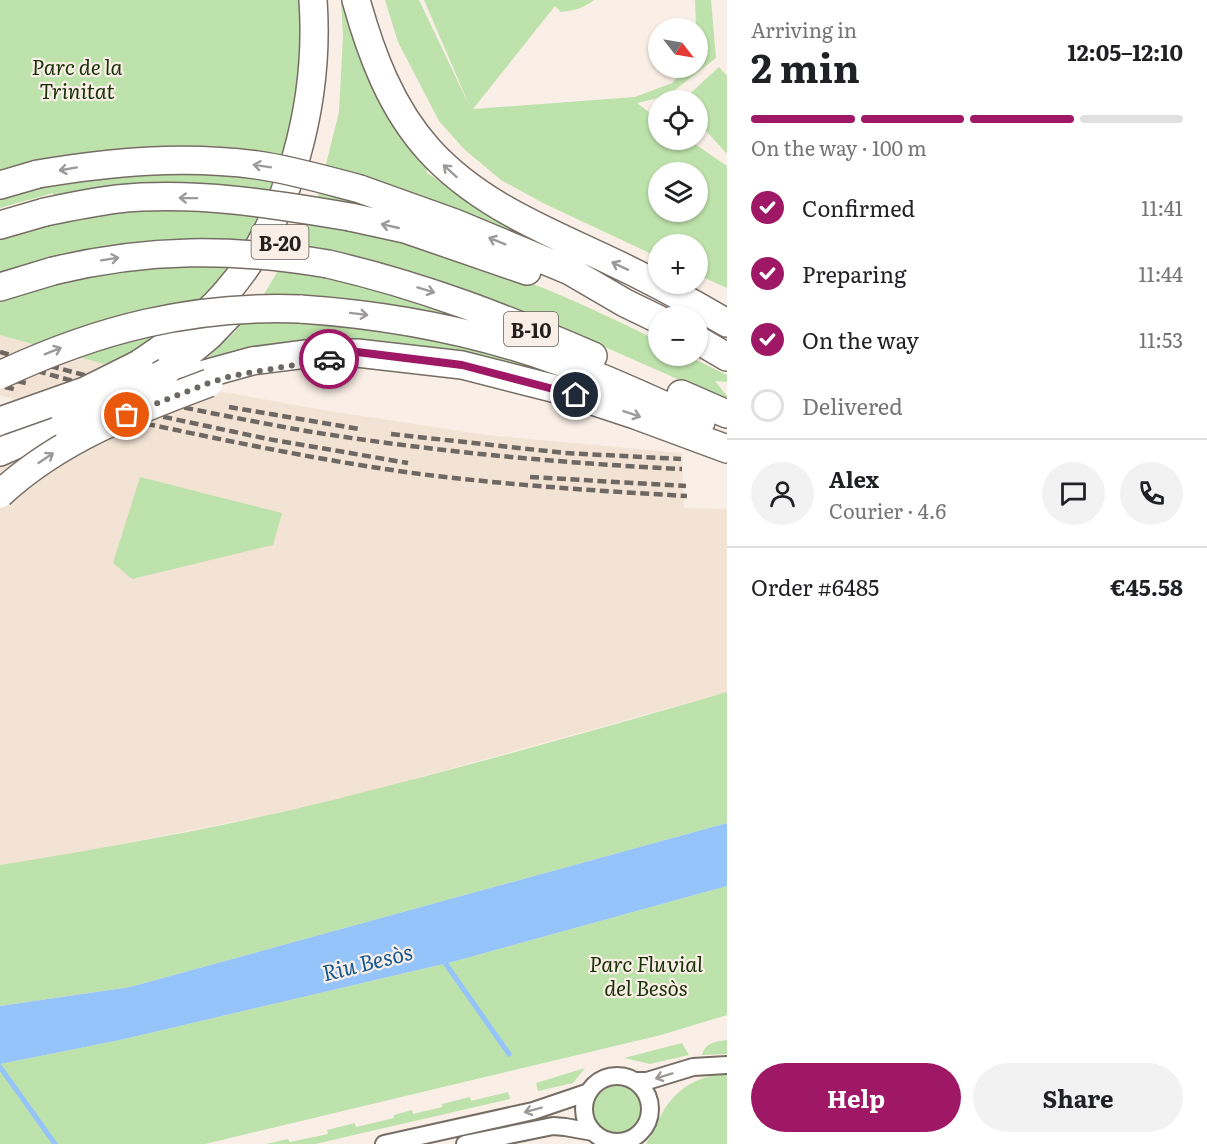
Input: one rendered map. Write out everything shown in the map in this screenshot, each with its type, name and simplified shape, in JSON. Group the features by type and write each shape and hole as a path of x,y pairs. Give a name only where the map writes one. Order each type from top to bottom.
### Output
{"highway":[{"path":"0,421 76,395 139,364 181,336 225,294 244,269 273,217 287,185 307,109 314,47 313,0"},
{"name":"B-20","path":"0,452 118,400 166,372 209,336 246,296 263,272 304,190 322,115 327,75 328,0"},
{"path":"356,0 373,54 397,104 418,137 451,172 473,190 524,220 654,282 727,323"},
{"path":"0,185 38,174 140,161 202,161 258,165 310,175 360,189 455,223 570,271 625,303"},
{"name":"B-10","path":"0,225 45,212 117,199 189,197 256,203 350,217 405,230 625,303 648,315"},
{"name":"B-10","path":"0,286 53,271 114,258 202,251 260,254 328,264 431,291 488,312 727,414"},
{"path":"0,375 76,343 131,326 218,311 300,309 363,314 411,321 508,344 588,372 727,433"},
{"path":"708,346 727,357"},
{"path":"118,400 201,380 342,357 357,352 462,365 519,379 595,401 727,449"},
{"path":"0,494 42,460 87,433 201,380"}],"street":[{"path":"635,1081 648,1081 693,1067 727,1065"},
{"path":"384,1144 533,1111 589,1092 597,1083 610,1077 623,1076 635,1081 644,1089 649,1099 649,1117 640,1132 610,1140 565,1126 553,1126 465,1144"},
{"path":"589,1092 585,1115 610,1140"}],"shaded area":[{"path":"0,335 104,364 218,391 323,410 486,435 682,453 684,508 727,509 727,692 363,793 262,816 71,854 0,865 0,437 46,416 85,423 0,395"}],"green space":[{"name":"Parc de la Trinitat","path":"0,0 300,0 303,37 297,108 275,181 249,239 231,268 204,300 168,332 128,356 104,364 0,335 0,302 57,285 51,257 0,273 0,238 60,221 53,193 0,208"},
{"path":"341,0 344,0 429,166 426,172 473,204 540,241 539,243 423,196 363,177 344,228 466,259 583,305 648,336 648,366 708,366 727,375 727,382 715,381 727,396 727,401 582,337 485,298 385,265 333,252 320,278 403,298 484,326 338,323 430,338 523,361 603,391 488,364 196,368 235,332 260,301 298,237 318,196 339,112 343,36"},
{"path":"385,0 419,0 471,109 424,0 594,0 582,7 565,12 561,12 555,6 473,109 635,97 648,92 648,100 637,103 648,111 648,150 704,150 727,166 727,288 708,279 708,234 648,234 648,252 543,203 501,180 464,149 439,121 398,42"},
{"path":"695,0 711,0 716,58 708,64 708,18 696,18"},
{"path":"719,67 727,76 727,154 708,133 708,90 694,90"},
{"path":"677,78 690,78 675,90 654,90 672,83"},
{"path":"140,477 282,513 273,545 132,579 113,563"},
{"path":"727,692 727,823 130,987 0,1006 0,865 92,850 274,814 501,756"},
{"name":"Parc Fluvial del Besòs","path":"727,886 727,1015 661,1035 205,1144 0,1144 0,1064 120,1040 452,962"},
{"path":"727,1040 727,1054 702,1055 709,1045"},
{"path":"682,1043 689,1055 650,1064 624,1058"},
{"path":"585,1068 573,1083 538,1091 536,1083"},
{"path":"727,1074 727,1144 646,1144 664,1110 676,1095 699,1080"},
{"path":"617,1086 634,1093 641,1110 634,1127 617,1134 600,1127 593,1110 600,1093"},
{"path":"508,1092 510,1099 315,1144 266,1144 288,1139 290,1142 328,1134 327,1130 355,1123 356,1127 394,1118 394,1115 412,1110 413,1114 470,1097 471,1101"}],"water":[{"name":"Riu Besòs","path":"727,823 727,886 452,962 120,1040 0,1064 0,1006 130,987"}],"waterway":[{"path":"443,960 509,1054"},
{"path":"0,1067 55,1144"}],"railway":[{"path":"0,352 14,356"},
{"path":"50,366 88,376"},
{"path":"37,371 73,381"},
{"path":"17,381 30,384"},
{"path":"5,387 18,390"},
{"path":"171,405 306,431 399,445 540,460 682,469"},
{"path":"229,407 359,429"},
{"path":"150,414 268,439 408,463"},
{"path":"133,421 312,457 420,474 554,487 687,496"},
{"path":"391,434 565,453 681,459"},
{"path":"530,477 686,486"}],"way so far":[{"path":"127,415 231,376 329,359"}],"route":[{"path":"329,359 357,352 462,365 576,395"}]}
